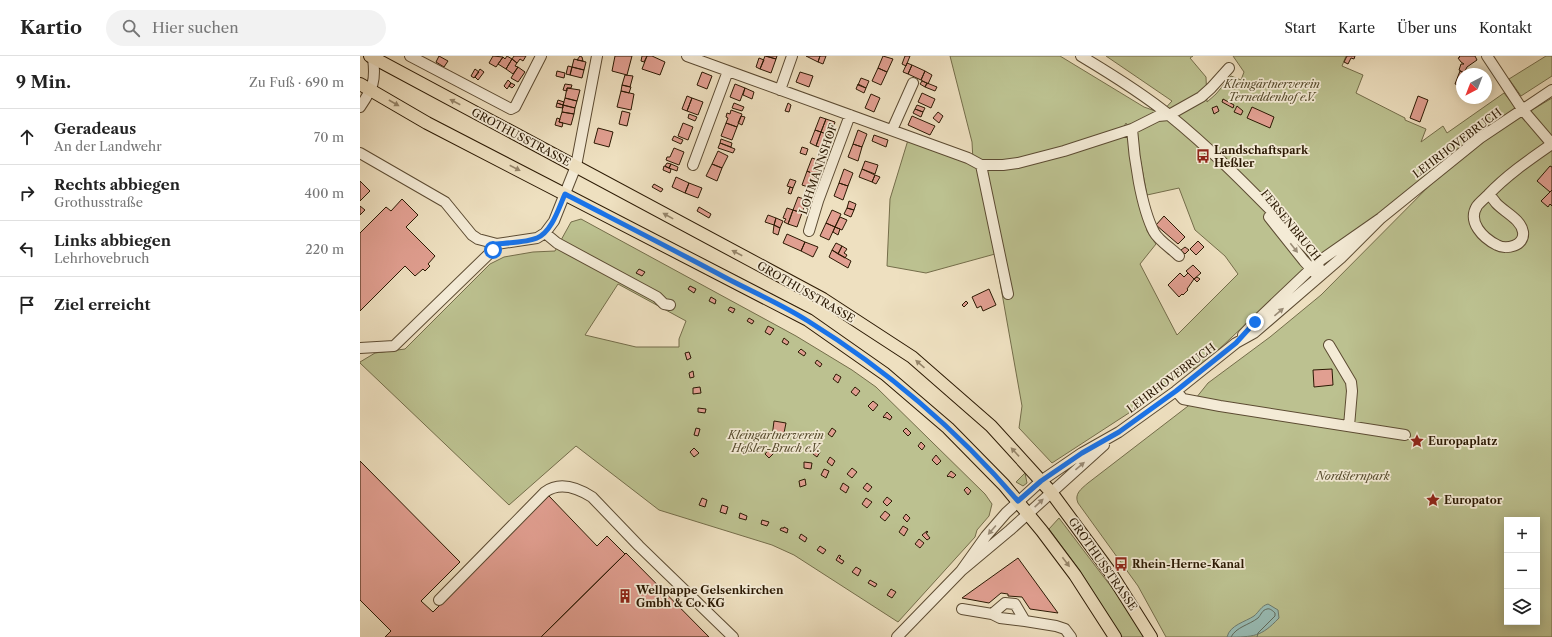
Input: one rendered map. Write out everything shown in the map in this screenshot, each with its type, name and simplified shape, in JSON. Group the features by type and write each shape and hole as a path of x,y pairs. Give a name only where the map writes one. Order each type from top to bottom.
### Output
{"main road":[{"name":"GROTHUSSTRASSE","path":"372,57 823,299 912,357 991,426 1051,492 1110,572 1152,637"},
{"path":"360,84 428,123 808,320 885,374 948,428 983,462 1018,501 1075,575 1115,637"}],"street":[{"path":"410,56 511,109 515,107 542,56"},
{"path":"360,153 445,202 472,235 478,239 497,244 537,238 545,233 554,221 576,166 597,56"},
{"name":"LOHMANNSHOF","path":"687,56 968,158 981,165"},
{"path":"780,90 792,56"},
{"name":"FERSENBRUCH","path":"1080,56 1115,76 1170,115 1210,150 1313,253 1318,262 1320,276"},
{"path":"1487,56 1522,109 1552,144 1509,174 1489,194 1477,207 1475,226 1481,233 1495,244 1503,248 1518,244 1522,239 1522,226 1496,203 1489,194"},
{"path":"360,107 371,90 374,81 372,57"},
{"path":"1008,294 981,165 1018,163 1071,149 1132,130 1158,116 1170,115 1201,97 1229,68"},
{"path":"693,165 728,71"},
{"path":"892,130 913,83"},
{"name":"LEHRHOVEBRUCH","path":"961,571 1119,432 1176,391 1236,343 1255,322 1318,262 1381,218 1450,162 1522,109 1552,90"},
{"name":"LOHMANNSHOF","path":"810,231 818,201 850,115"},
{"path":"1132,130 1134,152 1145,208 1155,233 1179,256"},
{"name":"FERSENBRUCH","path":"1244,184 1310,269 1320,276"},
{"name":"LEHRHOVEBRUCH","path":"1236,343 1254,333 1341,258 1381,218"},
{"path":"545,233 557,242 657,297 664,304 670,305"},
{"path":"360,348 394,346 493,250 497,244"},
{"path":"1329,345 1351,382 1352,391 1349,426"},
{"path":"1176,391 1183,398 1190,400 1405,435"},
{"name":"LEHRHOVEBRUCH","path":"961,571 986,536 1018,501 1041,481 1082,453 1119,432"},
{"path":"438,600 545,492 551,487 568,487 584,492 592,497 639,546 733,637"},
{"path":"901,636 961,571"},
{"path":"992,614 1004,603 1015,604 1025,621"},
{"path":"962,609 992,614 1000,618 1056,626 1065,629 1071,637"}],"green space":[{"name":"Kleingärtnerverein Terneddenhof e.V.","path":"950,56 1060,56 1144,107 1161,113 1172,101 1106,56 1193,56 1190,58 1206,77 1207,102 1231,76 1241,80 1244,72 1233,56 1346,56 1342,66 1363,75 1356,93 1405,118 1405,120 1426,129 1421,142 1443,126 1447,133 1488,104 1492,104 1492,101 1504,93 1516,108 1446,159 1377,216 1298,275 1199,368 1185,369 1135,409 1052,463 1019,428 1022,406 995,254 926,273 887,266 890,199 908,140 973,161 972,142","holes":["1126,123 1137,142 1147,195 1179,188 1195,230 1225,256 1238,274 1177,335 1140,264 1156,244 1147,231 1127,133 1119,135"]},
{"path":"1546,56 1552,56 1552,76 1521,96 1509,79"},
{"name":"Nordsternpark","path":"1552,98 1552,637 1166,637 1138,586 1078,503 1077,497 1079,492 1088,483 1192,403 1208,383 1270,337 1321,295 1450,165 1507,125"},
{"name":"Kleingärtnerverein Heßler-Bruch e.V.","path":"581,219 796,336 852,370 876,387 985,494 992,504 989,516 977,530 975,537 898,622 794,555 772,545 659,510 576,446 509,505 360,363 375,353 405,349 490,264 504,257 533,252 555,251 571,222","holes":["618,284 686,321 679,339 679,347 636,347 585,335"]},
{"path":"1025,473 1027,483 1023,486 1016,482"},
{"path":"1059,518 1122,601 1145,637 1122,637 1080,571 1049,529"}],"water":[{"path":"1268,604 1278,610 1279,618 1267,629 1251,636 1227,637 1234,627 1254,616"}],"building":[{"path":"439,56 448,61 444,67 436,62"},
{"path":"493,56 503,57 496,67 489,63"},
{"path":"507,56 512,59 506,69 498,64 503,57 505,59"},
{"path":"514,56 526,56 523,61 520,59 517,63 512,59"},
{"path":"580,56 582,57 583,61 577,60"},
{"path":"615,56 632,56 627,75 612,71"},
{"path":"642,56 647,56 644,62 641,61"},
{"path":"647,56 652,56 665,62 660,75 642,69"},
{"path":"765,56 776,59 771,73 760,69"},
{"path":"766,56 777,56 776,59"},
{"path":"806,56 820,56 818,62"},
{"path":"820,56 826,56 823,64 818,62"},
{"path":"883,56 893,59 887,72 878,68"},
{"path":"905,56 910,56 906,66 902,64"},
{"path":"1347,56 1355,56 1354,59 1351,58 1348,64 1344,62"},
{"path":"1459,56 1475,56 1477,60 1466,68 1460,68 1461,64 1464,64 1458,58 1460,57"},
{"path":"759,58 764,60 760,69 756,67"},
{"path":"512,59 517,63 515,66 518,67 513,74 506,69"},
{"path":"574,59 586,62 584,70 572,67"},
{"path":"907,63 912,65 908,74 903,72"},
{"path":"912,65 925,71 921,80 908,74"},
{"path":"568,66 572,67 570,75 566,74"},
{"path":"518,67 525,72 518,82 511,78"},
{"path":"572,67 584,70 582,78 570,75"},
{"path":"878,68 887,72 881,85 872,81"},
{"path":"475,69 479,72 474,78 471,76"},
{"path":"480,69 484,72 478,80 475,77"},
{"path":"557,71 565,73 564,78 556,76"},
{"path":"925,71 932,75 928,84 921,80"},
{"path":"702,72 712,76 707,89 697,85"},
{"path":"800,72 813,76 809,87 796,82"},
{"path":"625,75 633,76 630,87 622,85"},
{"path":"861,78 869,81 866,88 858,85"},
{"path":"508,80 511,83 507,89 504,86"},
{"path":"922,81 927,83 925,87 920,84"},
{"path":"511,83 515,85 512,88 509,86"},
{"path":"927,83 937,87 935,91 925,87"},
{"path":"565,84 572,85 571,88 567,88 567,91 563,90"},
{"path":"735,84 745,88 740,101 730,97"},
{"path":"858,84 866,88 864,93 856,89"},
{"path":"622,85 631,87 629,93 621,91"},
{"path":"567,88 580,90 577,101 565,98"},
{"path":"745,88 754,92 752,99 743,95"},
{"path":"621,91 634,94 631,110 617,107"},
{"path":"922,93 935,99 931,108 918,102"},
{"path":"871,94 880,98 874,112 865,108"},
{"path":"687,96 692,98 687,111 682,109"},
{"path":"1418,96 1428,100 1420,122 1410,118"},
{"path":"565,98 577,101 575,108 563,105"},
{"path":"692,98 703,102 698,115 687,111"},
{"path":"1223,99 1234,105 1233,108 1222,102"},
{"path":"558,100 564,102 563,105 557,103"},
{"path":"557,103 563,105 563,108 556,107"},
{"path":"734,103 744,107 742,111 732,108"},
{"path":"788,103 791,105 789,112 785,111"},
{"path":"563,105 575,108 574,114 562,112"},
{"path":"917,105 925,108 923,112 915,109"},
{"path":"1217,106 1219,111 1214,114 1212,108"},
{"path":"1237,106 1243,111 1241,115 1234,112"},
{"path":"1252,107 1274,117 1270,128 1247,118"},
{"path":"915,109 923,112 921,117 913,113"},
{"path":"731,110 742,114 737,127 726,123 728,118 726,117 727,113 730,114"},
{"path":"622,111 630,113 627,126 619,124"},
{"path":"562,112 574,114 571,125 559,122"},
{"path":"938,112 943,116 939,123 933,118"},
{"path":"689,114 697,117 695,121 688,118"},
{"path":"741,116 745,117 742,125 738,123"},
{"path":"912,116 935,126 930,135 908,125"},
{"path":"820,117 826,119 821,132 815,130"},
{"path":"557,118 560,119 559,122 563,123 562,127 555,125"},
{"path":"826,119 835,122 831,136 821,132"},
{"path":"683,123 693,127 688,140 678,136"},
{"path":"726,123 737,127 732,140 721,136"},
{"path":"598,128 613,132 609,147 594,143"},
{"path":"815,130 821,132 816,146 810,143"},
{"path":"858,130 867,134 862,147 853,144"},
{"path":"821,132 831,136 826,149 816,146"},
{"path":"874,135 888,140 886,147 872,141"},
{"path":"674,136 683,140 681,144 672,140"},
{"path":"721,139 732,143 731,147 720,143"},
{"path":"720,143 735,149 733,153 718,148"},
{"path":"853,144 862,147 858,161 848,157"},
{"path":"802,147 808,149 806,155 800,153"},
{"path":"674,148 684,152 679,165 666,160 667,157 670,157"},
{"path":"718,151 728,156 722,168 712,164"},
{"path":"812,158 821,161 816,175 807,171"},
{"path":"865,161 878,165 875,174 862,169"},
{"path":"667,163 671,164 669,168 665,166"},
{"path":"671,164 678,167 677,171 669,168"},
{"path":"712,164 722,168 717,181 706,176"},
{"path":"664,166 671,169 670,173 663,170"},
{"path":"1550,166 1552,167 1552,190 1550,192 1537,181"},
{"path":"844,169 853,173 848,186 839,183"},
{"path":"862,169 875,175 872,182 859,177"},
{"path":"807,171 816,175 811,188 802,185"},
{"path":"875,175 880,177 876,184 872,182"},
{"path":"676,177 689,183 685,193 672,187"},
{"path":"790,179 796,181 793,188 787,186"},
{"path":"360,181 370,191 360,201"},
{"path":"689,183 702,188 698,198 685,193"},
{"path":"839,183 848,186 843,200 834,196"},
{"path":"654,184 663,189 661,192 652,187"},
{"path":"790,187 793,188 791,194 788,193"},
{"path":"1552,190 1552,206 1550,204 1548,207 1541,201"},
{"path":"798,197 807,200 802,213 793,210"},
{"path":"402,199 418,215 406,227 435,256 428,264 430,266 425,271 423,269 415,276 405,266 360,311 360,233 386,207 391,211"},
{"path":"849,201 856,204 854,210 847,208"},
{"path":"360,206 365,210 360,215"},
{"path":"699,207 711,214 709,218 697,211"},
{"path":"787,208 793,210 788,224 784,222 786,219 783,218"},
{"path":"847,208 854,210 851,217 844,214"},
{"path":"793,210 802,213 797,227 788,224"},
{"path":"832,210 841,214 835,227 826,223"},
{"path":"768,215 776,218 774,225 765,222"},
{"path":"1164,216 1185,237 1178,244 1156,225"},
{"path":"840,217 847,220 842,230 835,227"},
{"path":"776,218 783,221 780,228 774,225"},
{"path":"826,223 835,227 829,240 820,236"},
{"path":"774,225 780,228 778,235 773,233"},
{"path":"835,227 840,229 838,235 833,232"},
{"path":"787,234 805,242 801,251 783,243"},
{"path":"1198,241 1204,247 1196,255 1190,249"},
{"path":"805,242 818,247 813,257 801,251"},
{"path":"836,243 842,246 838,254 832,250"},
{"path":"842,246 847,249 844,253 847,255 845,258 838,254"},
{"path":"1185,247 1189,250 1185,254 1181,250"},
{"path":"832,250 851,261 848,268 829,257"},
{"path":"1193,265 1201,273 1194,279 1186,271"},
{"path":"639,269 645,272 642,276 636,273"},
{"path":"1180,273 1184,277 1188,273 1194,279 1187,289 1188,290 1179,297 1168,285"},
{"path":"1197,277 1200,279 1197,282 1194,279"},
{"path":"690,286 696,289 694,293 688,289"},
{"path":"989,289 996,305 983,311 981,306 977,308 972,297"},
{"path":"711,297 716,300 715,304 709,301"},
{"path":"966,301 968,303 964,307 962,305"},
{"path":"730,307 735,309 733,313 728,310"},
{"path":"749,318 754,321 752,324 747,321"},
{"path":"768,326 774,329 770,335 765,332"},
{"path":"784,338 789,342 787,345 782,342"},
{"path":"801,349 806,353 804,356 798,352"},
{"path":"689,352 691,358 687,360 685,353"},
{"path":"817,360 822,364 820,367 815,363"},
{"path":"1332,369 1333,385 1314,387 1313,370"},
{"path":"693,371 694,377 690,378 689,373"},
{"path":"836,374 841,377 838,383 833,379"},
{"path":"700,387 701,393 693,394 693,388"},
{"path":"855,387 860,391 856,396 851,392"},
{"path":"873,401 878,405 873,411 868,406"},
{"path":"698,408 706,409 705,413 698,412"},
{"path":"887,412 892,417 890,420 883,417"},
{"path":"774,421 786,423 783,438 772,437"},
{"path":"696,428 700,429 698,436 694,435"},
{"path":"832,428 836,431 832,437 828,434"},
{"path":"906,428 911,433 908,436 903,431"},
{"path":"921,442 925,446 922,450 918,446"},
{"path":"744,444 744,450 743,448 737,449 737,445"},
{"path":"694,448 699,453 694,457 690,452"},
{"path":"770,448 774,453 769,458 765,454"},
{"path":"816,449 820,452 817,457 813,454"},
{"path":"936,455 941,461 937,465 932,460"},
{"path":"830,457 835,461 832,466 827,462"},
{"path":"360,461 460,562 421,601 433,612 549,496 597,546 607,536 625,554 541,637 385,637 391,631 360,600"},
{"path":"804,462 812,463 811,469 804,468"},
{"path":"852,468 857,472 852,478 847,474"},
{"path":"824,469 829,471 826,478 821,475"},
{"path":"951,471 956,475 953,478 947,476"},
{"path":"805,479 806,485 800,487 799,481"},
{"path":"843,483 849,487 846,493 840,489"},
{"path":"867,483 872,487 868,492 863,488"},
{"path":"967,487 971,491 968,495 964,490"},
{"path":"887,497 892,501 887,506 883,502"},
{"path":"702,498 707,500 705,507 699,505"},
{"path":"866,498 872,502 867,508 862,504"},
{"path":"722,505 728,507 726,514 720,512"},
{"path":"885,511 890,515 885,521 880,517"},
{"path":"740,513 747,516 746,520 739,518"},
{"path":"906,514 910,518 907,522 903,518"},
{"path":"762,520 769,522 767,526 761,524"},
{"path":"903,526 908,529 904,536 899,532"},
{"path":"784,527 788,529 787,533 780,530"},
{"path":"927,531 928,532 926,533 930,538 927,540 922,535"},
{"path":"801,534 807,538 805,542 799,538"},
{"path":"919,539 924,543 920,548 915,544"},
{"path":"820,546 826,550 823,554 817,550"},
{"name":"Wellpappe Gelsenkirchen Gmbh & Co. KG","path":"626,553 709,637 541,637 625,554"},
{"path":"839,555 841,556 839,558 844,561 842,564 836,560"},
{"path":"1018,558 1058,613 1030,609 1022,597 1008,596 1008,594 1001,593 989,603 962,598"},
{"path":"856,567 861,570 858,576 852,572"},
{"path":"870,580 877,584 875,587 868,583"},
{"path":"891,589 896,592 892,598 887,595"}],"place":[{"name":"Landschaftspark Heßler","path":"1203,156"},
{"name":"Europaplatz","path":"1417,441"},
{"name":"Europator","path":"1433,500"},
{"name":"Rhein-Herne-Kanal","path":"1121,564"},
{"name":"Wellpappe Gelsenkirchen Gmbh & Co. KG","path":"625,596"}],"route":[{"path":"493,250 497,244 537,238 545,233 554,221 565,194 808,320 885,374 917,400 983,462 1018,501 1041,481 1082,453 1119,432 1176,391 1236,343 1255,322"}]}
